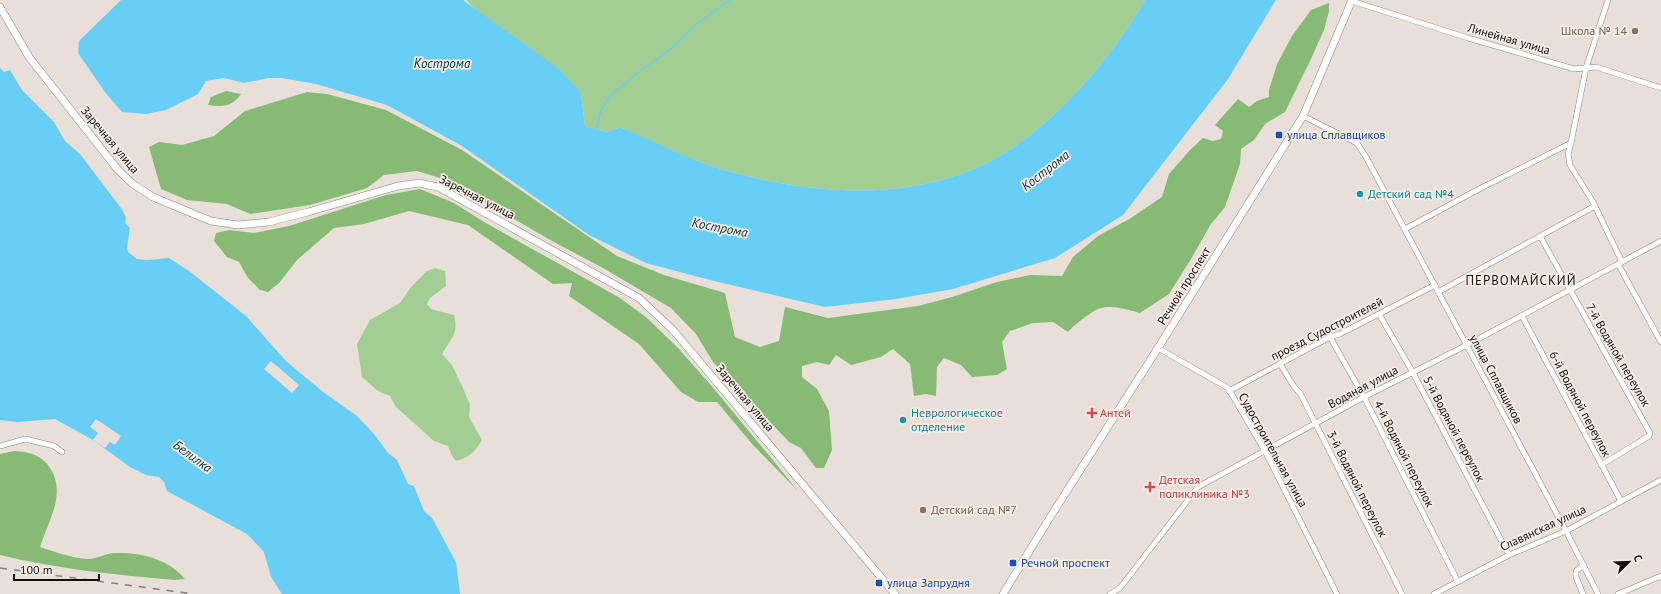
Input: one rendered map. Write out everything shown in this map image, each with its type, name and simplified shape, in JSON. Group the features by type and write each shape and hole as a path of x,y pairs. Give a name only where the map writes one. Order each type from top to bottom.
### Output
{"street":[{"name":"Линейная улица","path":"1352,0 1468,38 1574,69 1596,67 1661,88"},
{"name":"Речной проспект","path":"1003,594 1048,519 1158,348 1303,116 1352,0"},
{"path":"1608,0 1586,68 1568,154 1570,165 1595,206 1620,263 1661,342"},
{"name":"Заречная улица","path":"0,7 29,57 118,170 133,184 153,198 210,221 238,225 269,222 398,186 419,183 438,187 640,298 673,330 895,594"},
{"name":"улица Сплавщиков","path":"1303,116 1357,143 1366,157 1566,530 1598,594"},
{"path":"1405,229 1479,189 1571,143"},
{"path":"1438,292 1595,206"},
{"name":"7-й Водяной переулок","path":"1540,236 1650,433 1648,436 1601,465"},
{"name":"Водяная улица","path":"1110,594 1120,588 1198,487 1412,371 1467,345 1522,316 1661,240"},
{"name":"проезд Судостроителей","path":"1229,391 1330,337 1435,285"},
{"name":"5-й Водяной переулок","path":"1379,314 1412,371 1508,555"},
{"name":"6-й Водяной переулок","path":"1522,316 1621,501"},
{"name":"4-й Водяной переулок","path":"1330,337 1364,397 1458,582"},
{"name":"Судостроительная улица","path":"1158,348 1228,388 1265,451 1337,594"},
{"name":"3-й Водяной переулок","path":"1280,364 1295,388 1300,393 1402,594"},
{"path":"0,446 25,439 54,446 62,452"},
{"name":"Славянская улица","path":"1434,594 1508,555 1566,530 1661,480"},
{"path":"1584,565 1576,571 1576,577 1584,594"},
{"path":"1618,594 1661,576"}],"green space":[{"path":"466,0 1145,0 1114,47 1076,93 1054,115 1008,151 985,164 954,176 921,185 888,189 854,190 820,189 753,178 696,160 622,128 607,132 585,126 581,93"},
{"path":"1329,3 1329,11 1324,30 1285,112 1265,124 1254,140 1241,149 1240,164 1225,207 1211,224 1169,294 1140,313 1115,307 1101,308 1084,318 1068,332 1053,322 1033,323 1010,331 1002,342 1007,369 997,375 972,377 961,365 944,358 937,367 936,396 926,394 914,396 910,364 893,349 881,357 851,365 836,355 829,365 817,362 802,366 802,377 817,389 829,411 832,450 824,468 816,468 801,448 789,442 713,362 696,334 671,308 447,180 417,171 384,175 367,188 310,205 250,214 227,204 187,200 161,189 149,147 159,142 182,145 214,136 245,111 307,92 327,94 386,110 462,150 617,256 664,275 725,293 735,337 760,347 779,341 785,307 828,318 918,306 952,297 997,282 1030,275 1062,276 1073,257 1098,236 1131,218 1162,197 1169,174 1190,150 1203,138 1213,141 1221,139 1223,131 1215,125 1238,99 1249,107 1257,101 1269,97 1269,90 1277,64 1292,36 1311,10"},
{"path":"226,91 241,94 230,104 218,106 208,105 211,97"},
{"path":"420,189 454,203 484,222 620,298 647,318 679,349 715,390 799,492 753,445 717,402 698,402 681,392 639,344 569,296 572,283 553,284 468,225 409,211 364,224 334,228 297,260 279,283 268,292 260,290 248,278 239,262 227,257 214,241 216,233 229,230 254,233 289,226 386,195"},
{"path":"435,268 445,271 446,286 430,298 427,304 431,309 454,315 456,327 455,331 442,354 452,365 463,388 470,405 469,417 482,440 472,454 456,461 448,446 434,441 396,407 390,396 378,391 362,377 357,344 370,320 400,303 411,287 427,271"},
{"path":"15,451 31,453 39,457 47,464 55,478 57,488 54,508 40,547 69,556 88,559 115,553 144,556 153,558 171,566 185,579 175,580 87,571 0,555 0,454"}],"water":[{"name":"Кострома","path":"121,0 463,0 559,69 581,93 585,126 607,132 622,128 708,165 753,178 820,189 854,190 888,189 921,185 954,176 985,164 1008,151 1054,115 1076,93 1114,47 1145,0 1276,0 1228,79 1123,215 1055,258 953,289 896,299 825,307 710,280 646,263 589,235 462,146 387,105 316,84 282,78 269,78 244,83 224,78 206,81 198,94 166,110 146,114 122,112 105,92 78,53 79,41"},
{"name":"Белилка","path":"0,68 4,72 10,70 22,90 54,122 65,141 80,154 121,208 126,217 125,223 130,228 127,248 128,252 137,259 147,260 169,258 189,271 246,316 286,361 322,391 357,416 374,434 388,453 397,460 408,484 414,486 424,511 432,518 456,562 460,594 282,594 271,577 264,552 247,534 167,491 164,482 159,477 146,475 130,467 93,440 55,419 18,422 0,420"}],"pier":[{"path":"271,361 299,385 292,393 264,369"},
{"path":"96,419 121,436 115,445 110,442 105,448 93,440 98,433 90,427"}],"waterway":[{"path":"596,131 601,111 609,97 640,71 667,52 699,22 730,0"}],"railway":[{"path":"0,568 194,594"}],"place":[{"name":"Школа № 14","path":"1635,31"},
{"name":"улица Сплавщиков","path":"1279,135"},
{"name":"Детский сад №4","path":"1360,194"},
{"name":"Антей","path":"1092,413"},
{"name":"Неврологическое отделение","path":"903,420"},
{"name":"Детская поликлиника №3","path":"1150,487"},
{"name":"Детский сад №7","path":"923,510"},
{"name":"Речной проспект","path":"1013,563"},
{"name":"улица Запрудня","path":"879,583"}],"district":[{"name":"ПЕРВОМАЙСКИЙ","path":"1521,280"}]}
